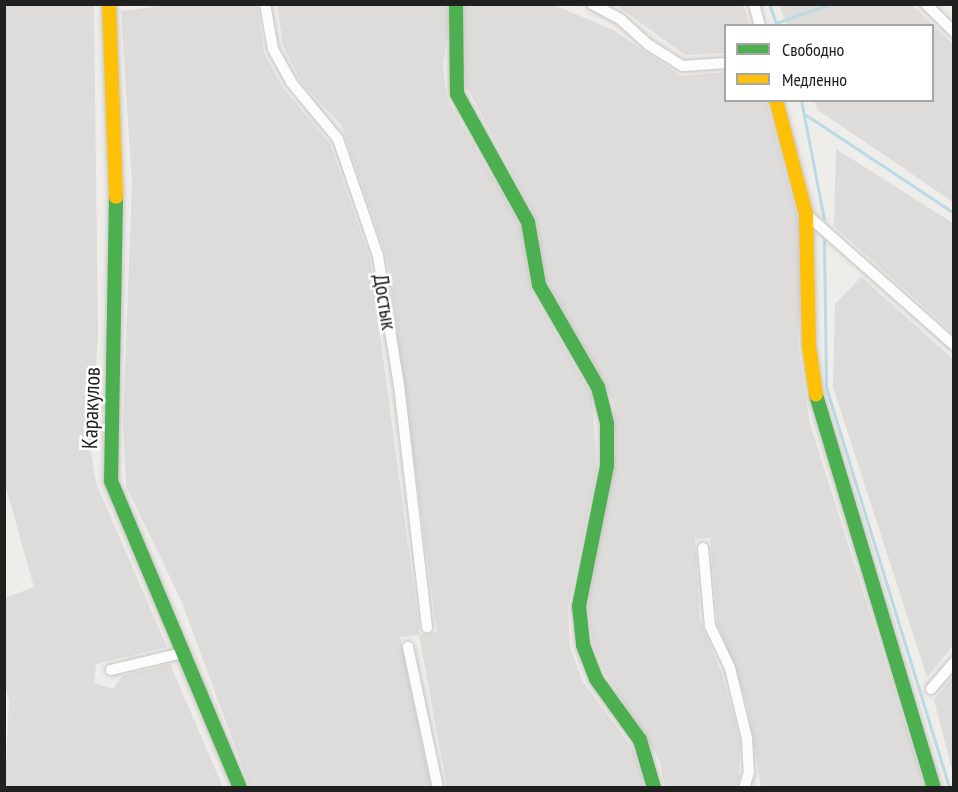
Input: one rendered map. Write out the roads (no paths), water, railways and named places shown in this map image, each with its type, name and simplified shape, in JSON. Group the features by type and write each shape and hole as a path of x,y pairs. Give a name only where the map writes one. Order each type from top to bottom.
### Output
{"street":[{"name":"Каракулов","path":"109,4 118,248 111,481 240,788"},
{"name":"Достык","path":"265,4 273,49 291,82 338,139 378,256 399,385 427,627"},
{"path":"456,4 458,94 528,222 539,285 598,387 607,424 607,466 579,606 584,645 596,679 640,740 654,788"},
{"path":"592,4 620,19 649,45 683,66 724,63"},
{"path":"754,4 759,24"},
{"path":"926,4 954,32"},
{"path":"777,102 806,214 809,346 819,415 934,788"},
{"path":"806,214 954,345"},
{"path":"702,548 710,626 730,668 747,739 749,772 744,788"},
{"path":"408,647 438,788"},
{"path":"111,670 182,653"},
{"path":"931,689 954,663"}],"waterway":[{"path":"769,4 776,24"},
{"path":"776,23 830,4"},
{"path":"801,102 824,219"},
{"path":"806,115 954,213"},
{"path":"824,240 826,387 949,788"}]}
